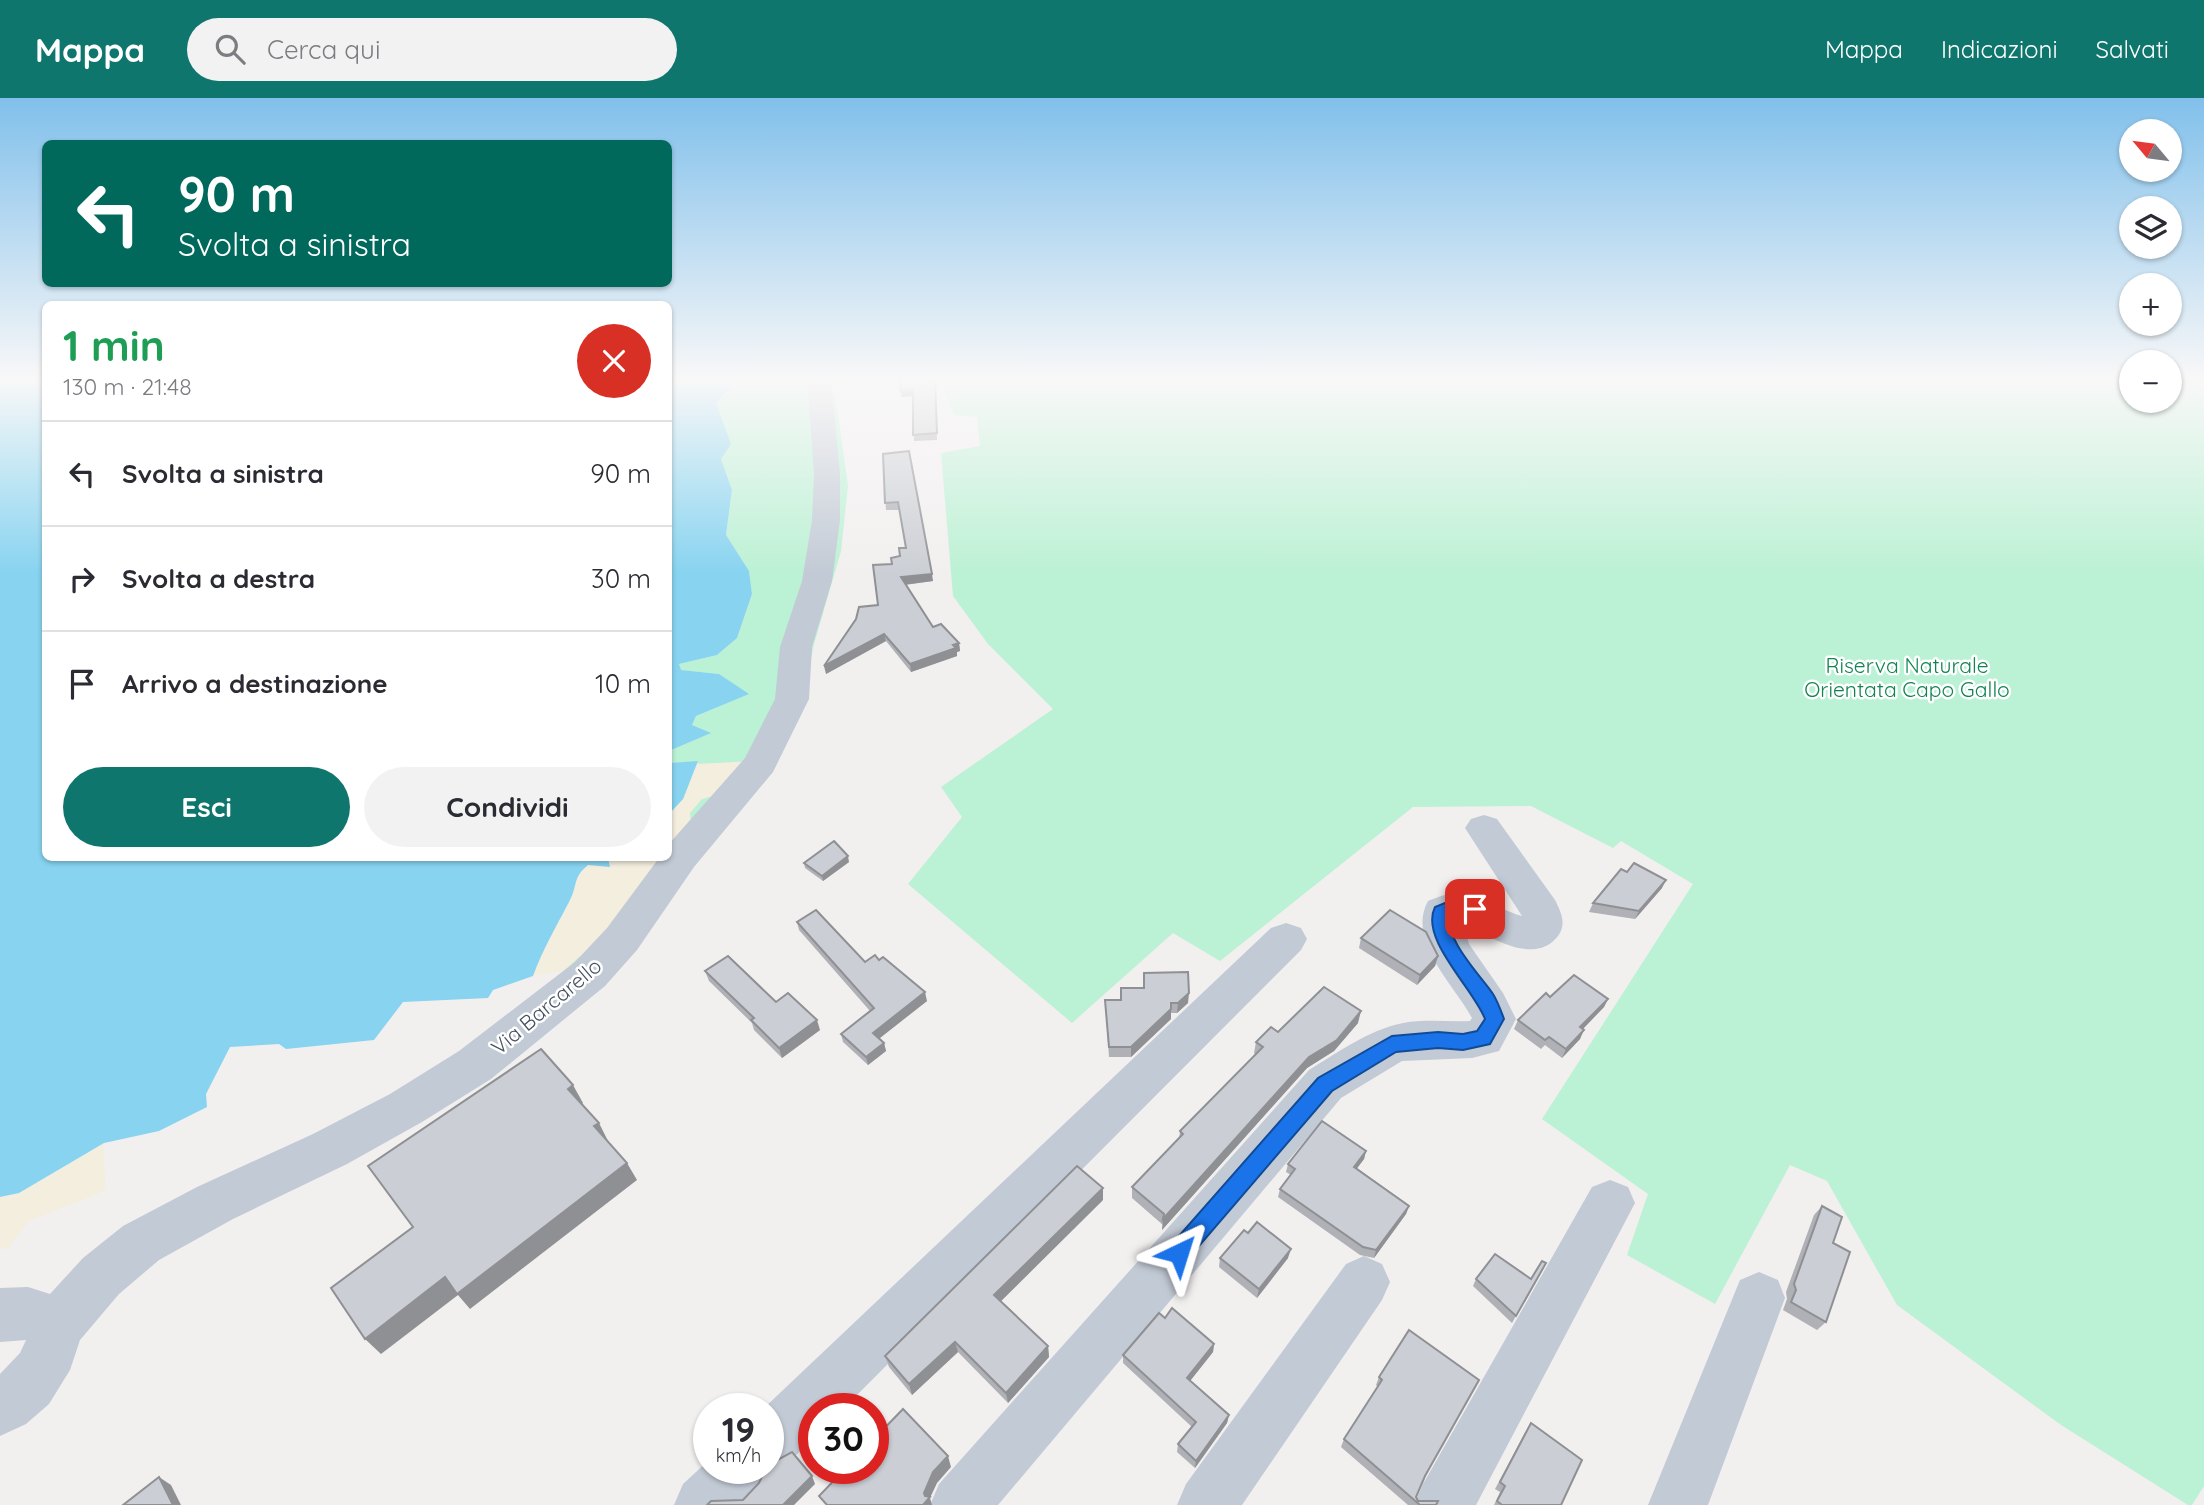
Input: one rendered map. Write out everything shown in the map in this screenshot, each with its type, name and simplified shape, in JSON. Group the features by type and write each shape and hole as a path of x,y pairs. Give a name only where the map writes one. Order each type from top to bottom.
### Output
{"street":[{"name":"Via Barcarello","path":"24,1319 74,1304 134,1248 407,1108 475,1065 590,974 614,947 680,857 760,764 792,699 798,636 817,581 826,520 824,444"},
{"path":"960,1505 1325,1084 1392,1044 1438,1040 1463,1042 1483,1038 1494,1019 1488,1001 1449,947 1441,924 1442,912 1460,906 1475,909 1509,929 1532,934 1542,926 1541,911 1484,828"},
{"path":"784,1427 1286,939"},
{"path":"1444,1505 1610,1203"},
{"path":"1207,1505 1364,1282"},
{"path":"1678,1505 1759,1298"},
{"path":"0,1408 29,1384 44,1365 52,1347 24,1319"},
{"path":"704,1505 726,1484"}],"green space":[{"path":"730,444 842,444 848,486 841,551 814,644 800,714 675,881 611,974 564,971 609,867 608,861 672,861 672,808 695,774 698,762 672,763 672,750 710,733 692,725 696,716 748,694 719,674 680,670 679,664 717,655 737,638 752,594 749,571 726,536 732,490 721,459"},
{"name":"Riserva Naturale Orientata Capo Gallo","path":"980,444 2204,444 2204,1486 2192,1505 2061,1425 1897,1305 1827,1181 1790,1165 1715,1304 1627,1255 1648,1194 1542,1119 1693,884 1621,841 1613,848 1531,806 1413,807 1220,961 1173,933 1072,1023 908,884 962,817 941,787 1053,709 988,644 953,596 941,453 980,446"}],"sand":[{"path":"754,761 725,793 702,799 690,813 691,826 672,852 672,811 683,799 697,764"},
{"path":"608,861 666,861 610,946 579,957 564,971 533,976 572,896 577,878 588,865 609,867"},
{"path":"104,1143 105,1191 29,1221 7,1249 0,1248 0,1197 19,1193"}],"water":[{"path":"0,444 42,444 42,861 609,861 610,867 588,865 577,878 572,896 533,976 493,990 488,998 403,1002 374,1040 286,1049 279,1044 230,1047 206,1094 207,1107 159,1131 104,1143 19,1193 0,1197"},
{"path":"672,444 731,444 721,459 732,490 726,535 749,571 752,594 737,638 717,655 679,664 681,670 719,674 749,694 696,716 692,725 711,733 672,750"},
{"path":"698,761 683,799 672,811 672,763"}],"building":[{"path":"909,451 932,574 901,577 933,627 941,624 959,643 953,645 956,648 910,664 884,634 824,666 856,619 859,607 878,605 873,565 892,564 891,558 900,556 899,548 906,548 898,502 885,503 883,454"},
{"path":"834,841 848,856 822,876 804,863"},
{"path":"1634,863 1666,880 1639,911 1593,903 1621,869 1627,872"},
{"path":"816,910 865,962 875,955 879,960 883,957 925,992 873,1033 884,1043 866,1057 841,1034 874,1008 797,922"},
{"path":"1390,910 1426,932 1438,956 1420,975 1361,938"},
{"path":"728,956 776,1002 788,993 817,1020 779,1048 751,1020 754,1018 705,971"},
{"path":"1188,972 1189,993 1178,1003 1171,1003 1171,1009 1131,1047 1109,1047 1105,1000 1121,1000 1121,988 1144,988 1144,973"},
{"path":"1574,975 1608,999 1580,1027 1584,1030 1566,1049 1549,1037 1545,1040 1518,1020 1546,993 1550,997"},
{"path":"1324,987 1361,1011 1337,1040 1309,1057 1163,1219 1164,1214 1132,1187 1183,1134 1180,1131 1263,1047 1256,1042 1271,1027 1278,1032"},
{"path":"541,1049 573,1085 568,1089 599,1123 594,1126 627,1163 457,1294 445,1277 365,1339 331,1288 413,1227 368,1166"},
{"path":"1322,1121 1366,1151 1354,1167 1409,1206 1376,1250 1363,1247 1280,1189 1295,1169 1288,1164"},
{"path":"1077,1166 1103,1188 994,1295 1048,1346 1006,1393 955,1342 909,1384 885,1356"},
{"path":"1822,1206 1842,1217 1833,1243 1850,1252 1826,1322 1791,1302 1796,1290 1794,1284"},
{"path":"1257,1222 1291,1249 1259,1289 1220,1258 1244,1230 1248,1233"},
{"path":"1495,1254 1531,1279 1542,1261 1546,1263 1516,1316 1476,1279"},
{"path":"1172,1308 1214,1344 1187,1378 1229,1415 1196,1461 1178,1444 1196,1422 1123,1355 1159,1313 1165,1318"},
{"path":"1409,1330 1479,1380 1416,1497 1418,1501 1438,1501 1436,1505 1420,1505 1344,1439 1382,1380 1379,1377"},
{"path":"903,1409 948,1456 933,1472 924,1493 930,1497 923,1505 827,1505 819,1496 831,1484 889,1484 889,1423"},
{"path":"1531,1423 1582,1460 1561,1505 1502,1505 1497,1501 1505,1486 1500,1482"},
{"path":"792,1452 798,1459 798,1484 804,1484 783,1505 707,1505 711,1501 743,1500 758,1484 784,1484 784,1456"},
{"path":"159,1477 173,1505 123,1505"}],"route":[{"path":"1179,1253 1325,1084 1392,1044 1438,1040 1463,1042 1483,1038 1494,1019 1488,1001 1449,947 1441,924 1442,912 1450,907 1475,909"}]}
